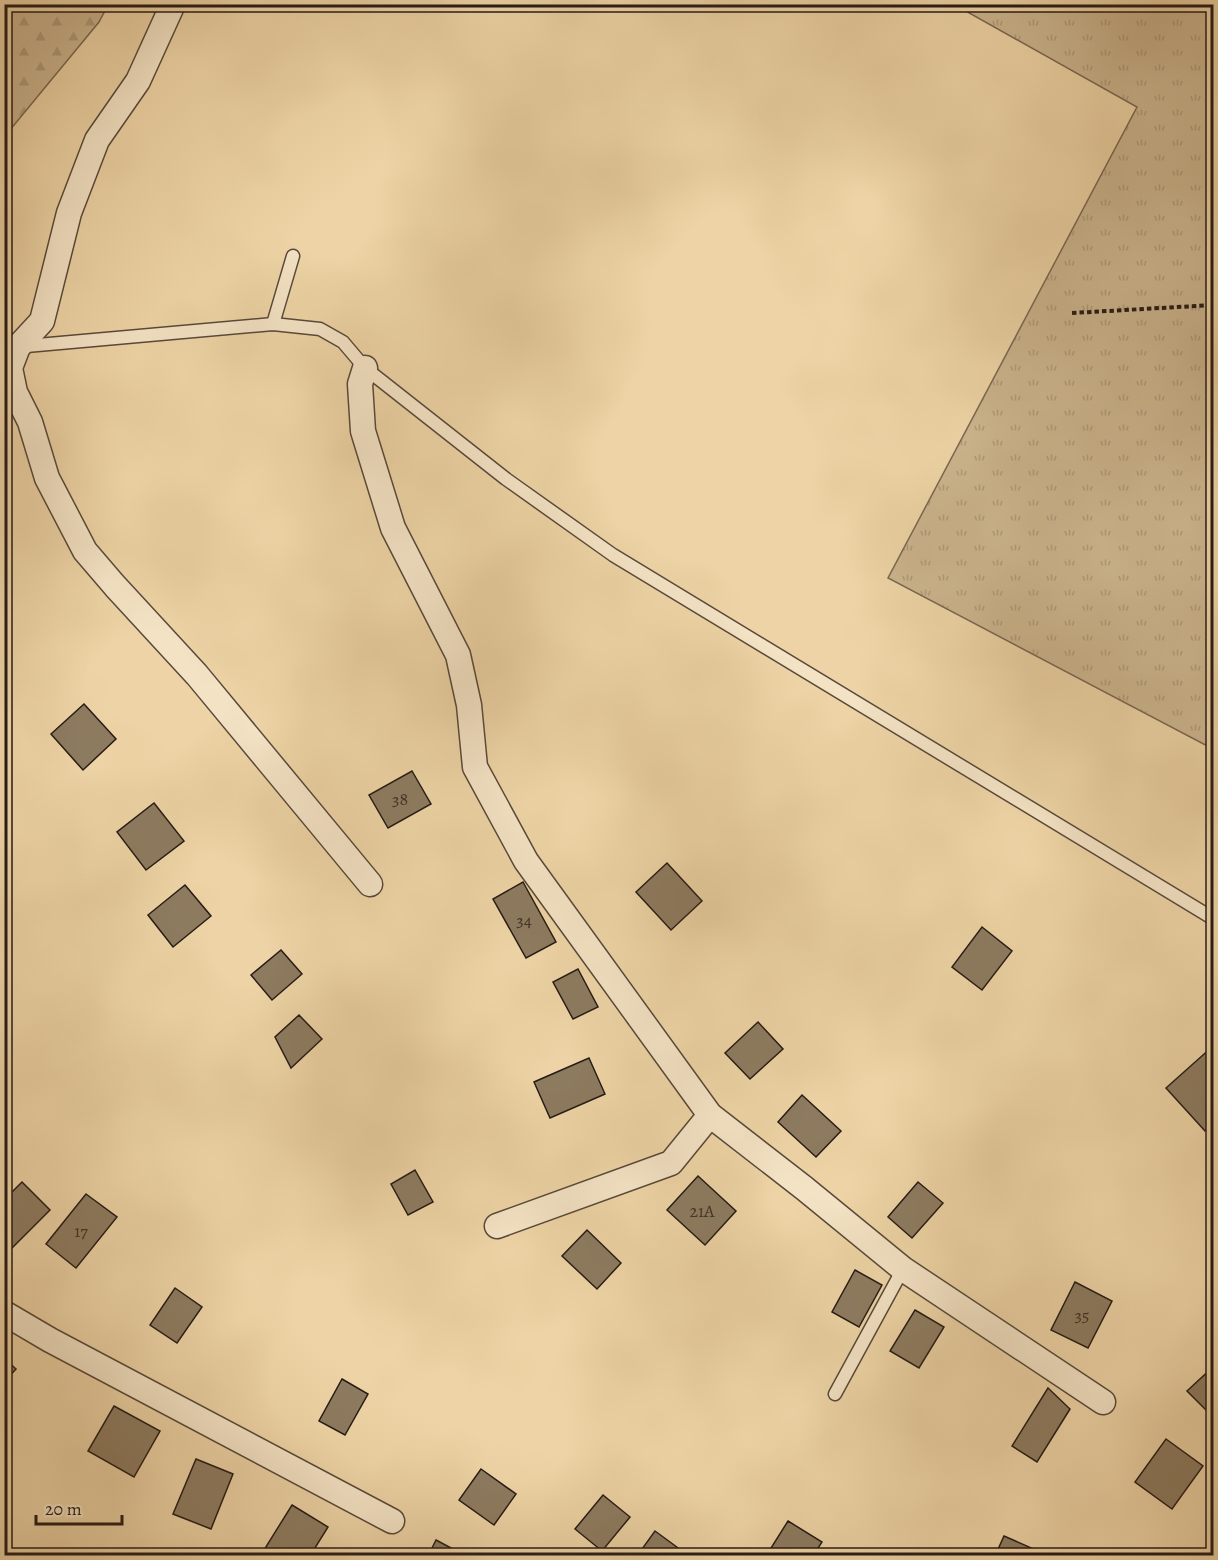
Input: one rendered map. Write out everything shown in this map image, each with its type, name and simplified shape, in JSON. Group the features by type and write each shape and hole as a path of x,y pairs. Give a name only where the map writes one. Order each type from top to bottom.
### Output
{"street":[{"path":"173,4 138,81 97,140 69,213 42,321 11,347 10,368 15,392 30,422 47,478 85,551 197,675 370,884"},
{"path":"365,368 360,384 363,431 393,528 458,655 469,705 475,767 526,861 710,1115 903,1269 1103,1402"},
{"path":"497,1227 671,1163 710,1115"},
{"path":"4,1313 50,1340 392,1521"}],"lane":[{"path":"273,324 293,256"},
{"path":"11,347 273,324 320,329 343,342 365,368 506,479 613,555 1214,919"},
{"path":"835,1394 903,1269"}],"path":[{"path":"1072,313 1214,305"}],"green space":[{"path":"5,4 108,5 99,22 10,130 5,133"},
{"path":"955,5 1213,5 1213,749 888,578 1137,107"}],"building":[{"path":"84,704 116,739 83,770 51,734"},
{"path":"412,771 431,804 388,828 369,795"},
{"path":"154,803 184,841 146,870 117,832"},
{"path":"667,863 702,901 671,930 636,892"},
{"path":"523,882 556,942 526,958 493,899"},
{"path":"185,885 211,916 173,947 148,915"},
{"path":"982,927 1012,951 982,990 952,967"},
{"path":"281,950 302,974 272,1000 251,975"},
{"path":"578,969 598,1007 573,1019 553,982"},
{"path":"299,1015 322,1039 291,1068 275,1037"},
{"path":"758,1022 783,1049 750,1079 725,1053"},
{"path":"1212,1047 1214,1049 1214,1123 1205,1131 1166,1088"},
{"path":"589,1058 605,1094 550,1118 534,1082"},
{"path":"802,1095 841,1131 816,1157 778,1122"},
{"path":"415,1170 433,1202 408,1215 391,1184"},
{"path":"698,1176 736,1211 705,1245 667,1210"},
{"path":"22,1182 50,1210 6,1254 4,1200"},
{"path":"918,1182 943,1203 912,1238 888,1217"},
{"path":"86,1194 117,1217 76,1268 46,1244"},
{"path":"587,1230 621,1263 597,1289 562,1256"},
{"path":"855,1270 882,1285 859,1327 832,1312"},
{"path":"1075,1282 1112,1301 1088,1348 1051,1330"},
{"path":"175,1288 202,1307 177,1343 150,1325"},
{"path":"915,1310 944,1327 919,1368 890,1351"},
{"path":"4,1358 16,1369 4,1382"},
{"path":"1214,1366 1214,1418 1187,1391"},
{"path":"342,1379 368,1394 345,1435 319,1421"},
{"path":"1048,1388 1070,1409 1037,1462 1012,1446"},
{"path":"114,1406 160,1431 134,1477 88,1451"},
{"path":"1166,1439 1203,1466 1172,1509 1135,1482"},
{"path":"196,1459 233,1474 211,1529 173,1514"},
{"path":"481,1469 516,1494 494,1525 459,1500"},
{"path":"603,1495 630,1517 602,1551 575,1529"},
{"path":"292,1505 328,1527 310,1556 274,1556 264,1550"},
{"path":"788,1521 822,1542 813,1556 766,1556"},
{"path":"655,1531 689,1556 637,1556"},
{"path":"1004,1536 1036,1550 1033,1556 995,1556"},
{"path":"436,1540 466,1556 428,1556"}]}
